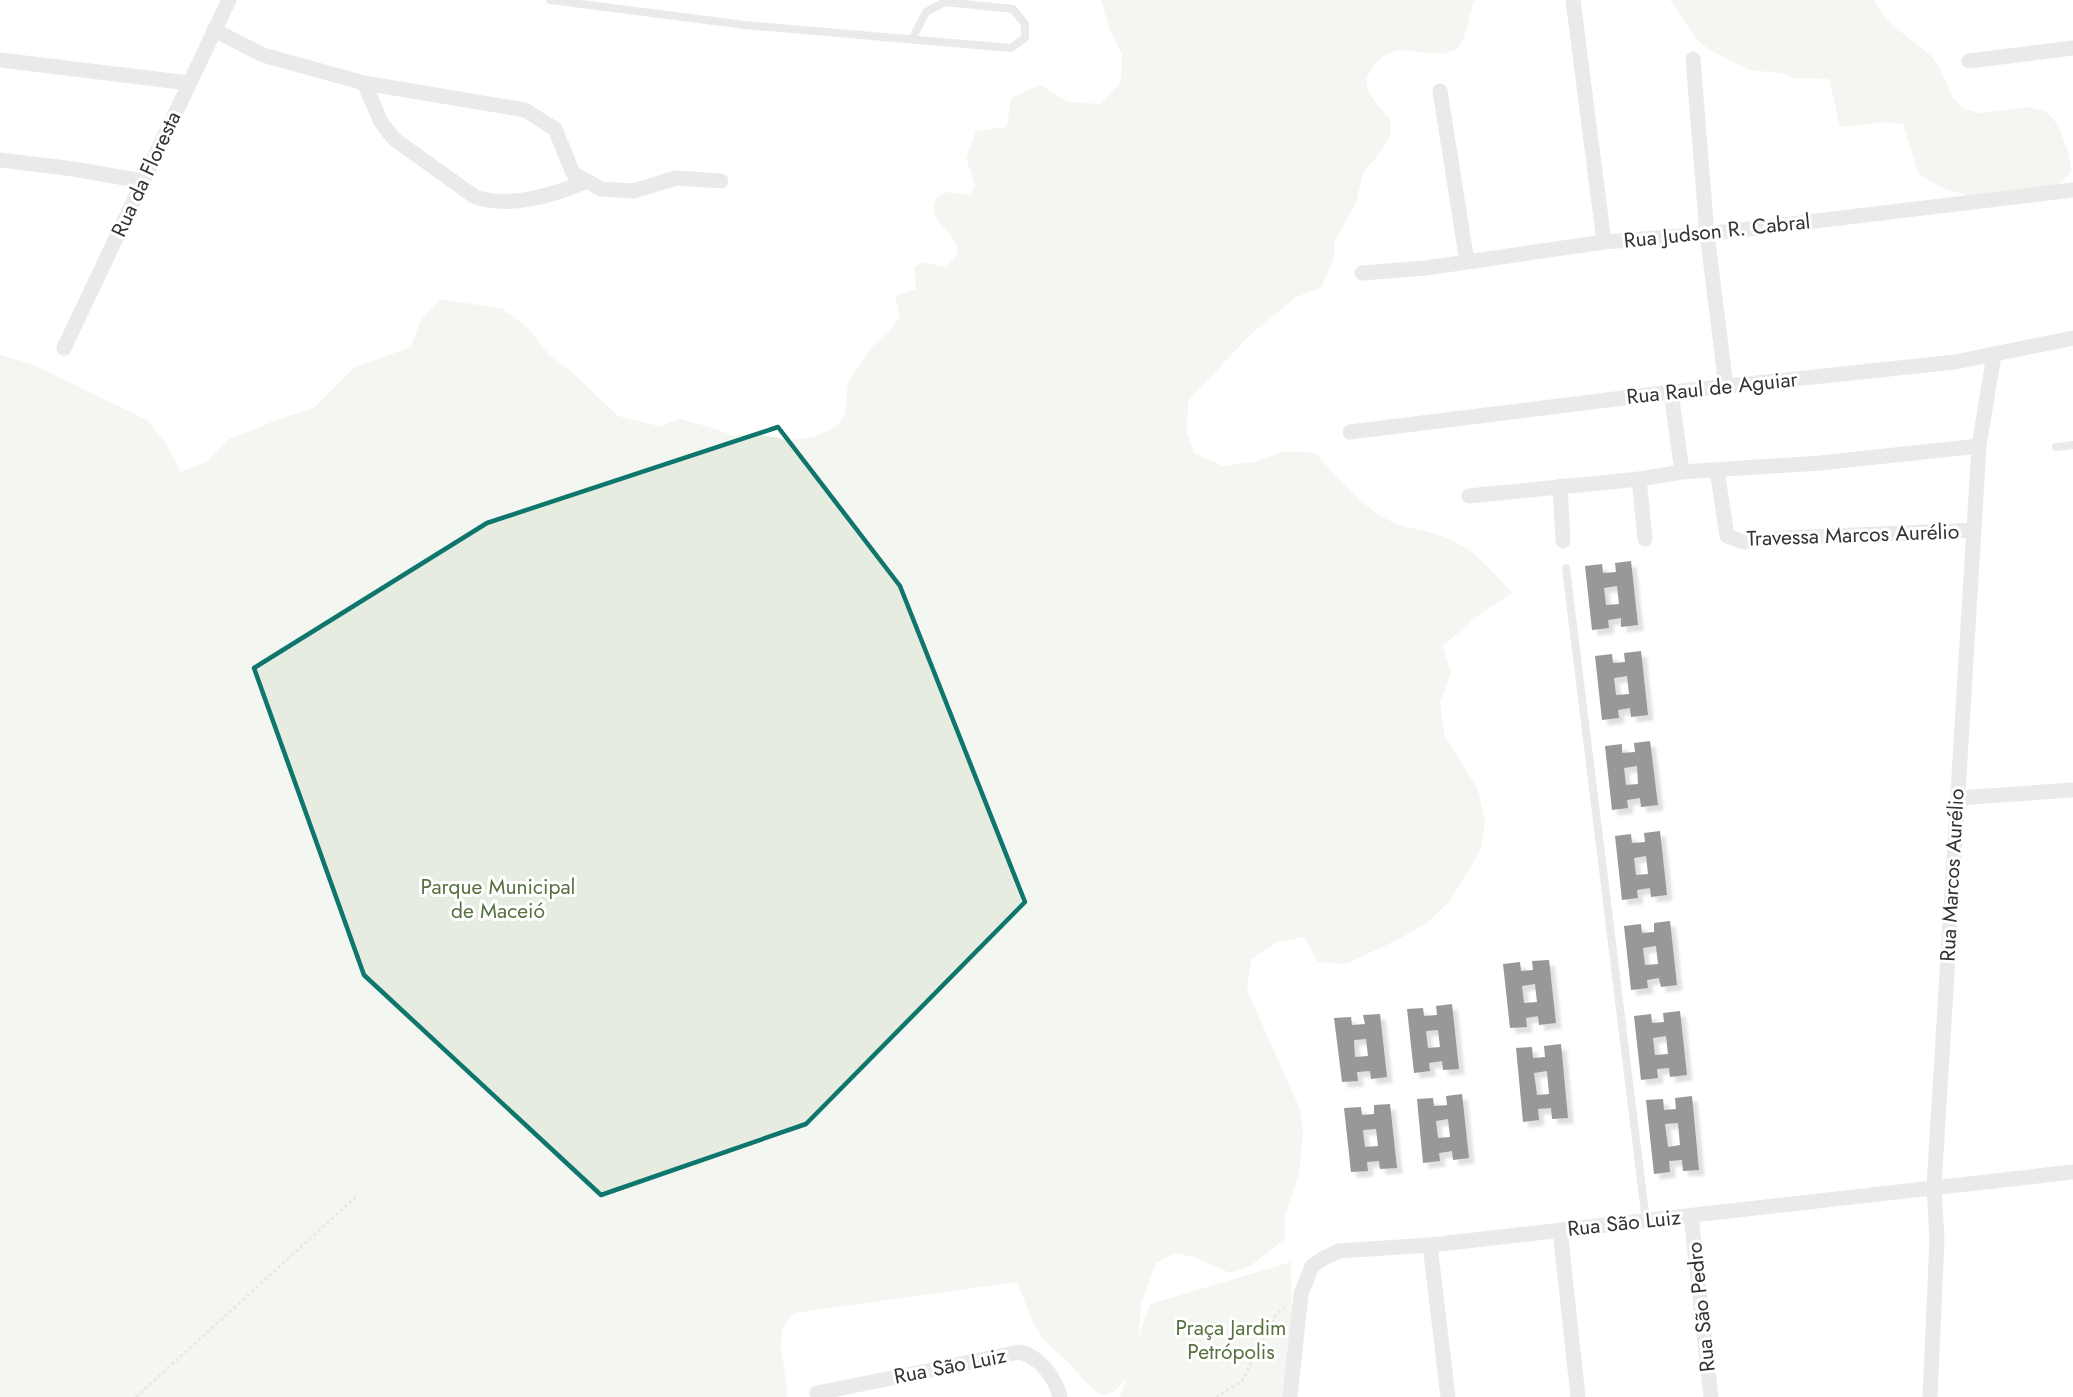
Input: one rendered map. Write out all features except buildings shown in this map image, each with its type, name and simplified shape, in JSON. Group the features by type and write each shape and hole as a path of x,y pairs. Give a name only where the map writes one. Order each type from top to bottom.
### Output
{"street":[{"name":"Rua da Floresta","path":"64,348 229,0"},
{"path":"1573,0 1604,242"},
{"path":"214,30 263,55 364,83 525,110 555,129 573,173 601,189 633,191 676,178 721,181"},
{"path":"1969,61 2073,48"},
{"path":"1693,59 1707,234 1726,386"},
{"path":"0,60 189,83"},
{"path":"364,83 381,122 394,139 475,197 490,202 506,202 556,194 588,181"},
{"path":"1440,92 1467,262"},
{"path":"0,160 74,169 142,182"},
{"name":"Rua Judson R. Cabral","path":"1362,273 1426,268 1604,242 1707,234 2073,190"},
{"name":"Rua Raul de Aguiar","path":"1350,432 1671,392 1955,362 2073,338"},
{"name":"Rua Marcos Aurélio","path":"1929,1397 1937,1239 1934,1187 1957,798 1979,446 1994,355"},
{"path":"1671,392 1682,472"},
{"path":"1469,496 1639,479 1682,472 1820,463 1979,446"},
{"name":"Travessa Marcos Aurélio","path":"1718,470 1727,536 1744,542 1785,538 1974,530"},
{"path":"1639,479 1645,539"},
{"path":"1560,486 1563,541"},
{"path":"1957,798 2073,790"},
{"name":"Rua São Luiz","path":"1290,1397 1301,1294 1311,1266 1339,1251 1430,1245 2073,1172"},
{"name":"Rua São Pedro","path":"1691,1216 1711,1397"},
{"path":"1560,1230 1578,1397"},
{"path":"1430,1245 1448,1397"},
{"name":"Rua São Luiz","path":"818,1393 1020,1352 1030,1355 1051,1375 1060,1397"}],"lane":[{"path":"550,0 745,25 1011,48 1025,38 1025,24 1013,9 945,2 926,12 912,39"},
{"path":"2056,447 2073,445"},
{"path":"1566,568 1646,1221"}],"path":[{"path":"136,1397 357,1196"},
{"path":"1216,1397 1242,1381 1276,1314 1301,1294"}],"highlighted area":[{"path":"778,427 900,586 1025,902 806,1124 601,1195 364,975 254,668 487,523"}],"green space":[{"name":"Parque Municipal de Maceió","path":"1101,0 1474,0 1464,37 1457,49 1443,54 1398,50 1384,55 1373,66 1366,79 1369,94 1390,120 1390,135 1383,149 1363,173 1356,203 1334,242 1334,259 1321,288 1296,297 1250,335 1188,401 1187,433 1194,453 1223,466 1254,462 1284,451 1315,453 1346,487 1372,510 1396,523 1453,541 1481,560 1512,593 1476,617 1443,646 1451,674 1440,702 1444,734 1478,790 1485,821 1481,850 1449,902 1427,923 1346,964 1318,962 1304,937 1276,943 1251,959 1247,990 1300,1109 1303,1132 1299,1175 1285,1215 1285,1239 1250,1266 1230,1273 1194,1257 1175,1253 1156,1263 1141,1304 1138,1341 1150,1304 1291,1262 1292,1311 1284,1397 1120,1397 1126,1378 1114,1392 1102,1396 1044,1340 1033,1322 1017,1282 794,1313 782,1329 781,1350 787,1397 0,1397 0,355 32,364 147,420 167,445 181,472 208,461 229,439 314,408 355,367 411,347 421,320 441,299 503,309 528,328 548,354 573,373 618,416 662,427 680,419 734,436 756,434 790,440 813,437 832,429 840,422 845,413 848,382 871,348 887,334 900,316 895,296 916,289 914,268 922,262 944,267 954,258 957,250 955,243 934,214 934,204 938,196 948,192 970,195 975,186 966,158 976,131 1007,127 1011,98 1040,85 1068,102 1100,104 1121,82 1122,54 1109,28"},
{"path":"1670,0 1873,0 1890,23 1930,55 1940,68 1953,98 1964,109 1980,113 2030,107 2047,112 2058,125 2069,155 2071,171 2061,183 2047,191 2000,191 1971,196 1942,188 1918,173 1903,124 1886,122 1840,127 1829,79 1794,78 1781,73 1749,70 1710,50 1698,41"}],"park label":[{"name":"Praça Jardim Petrópolis","path":"1231,1340"}]}
